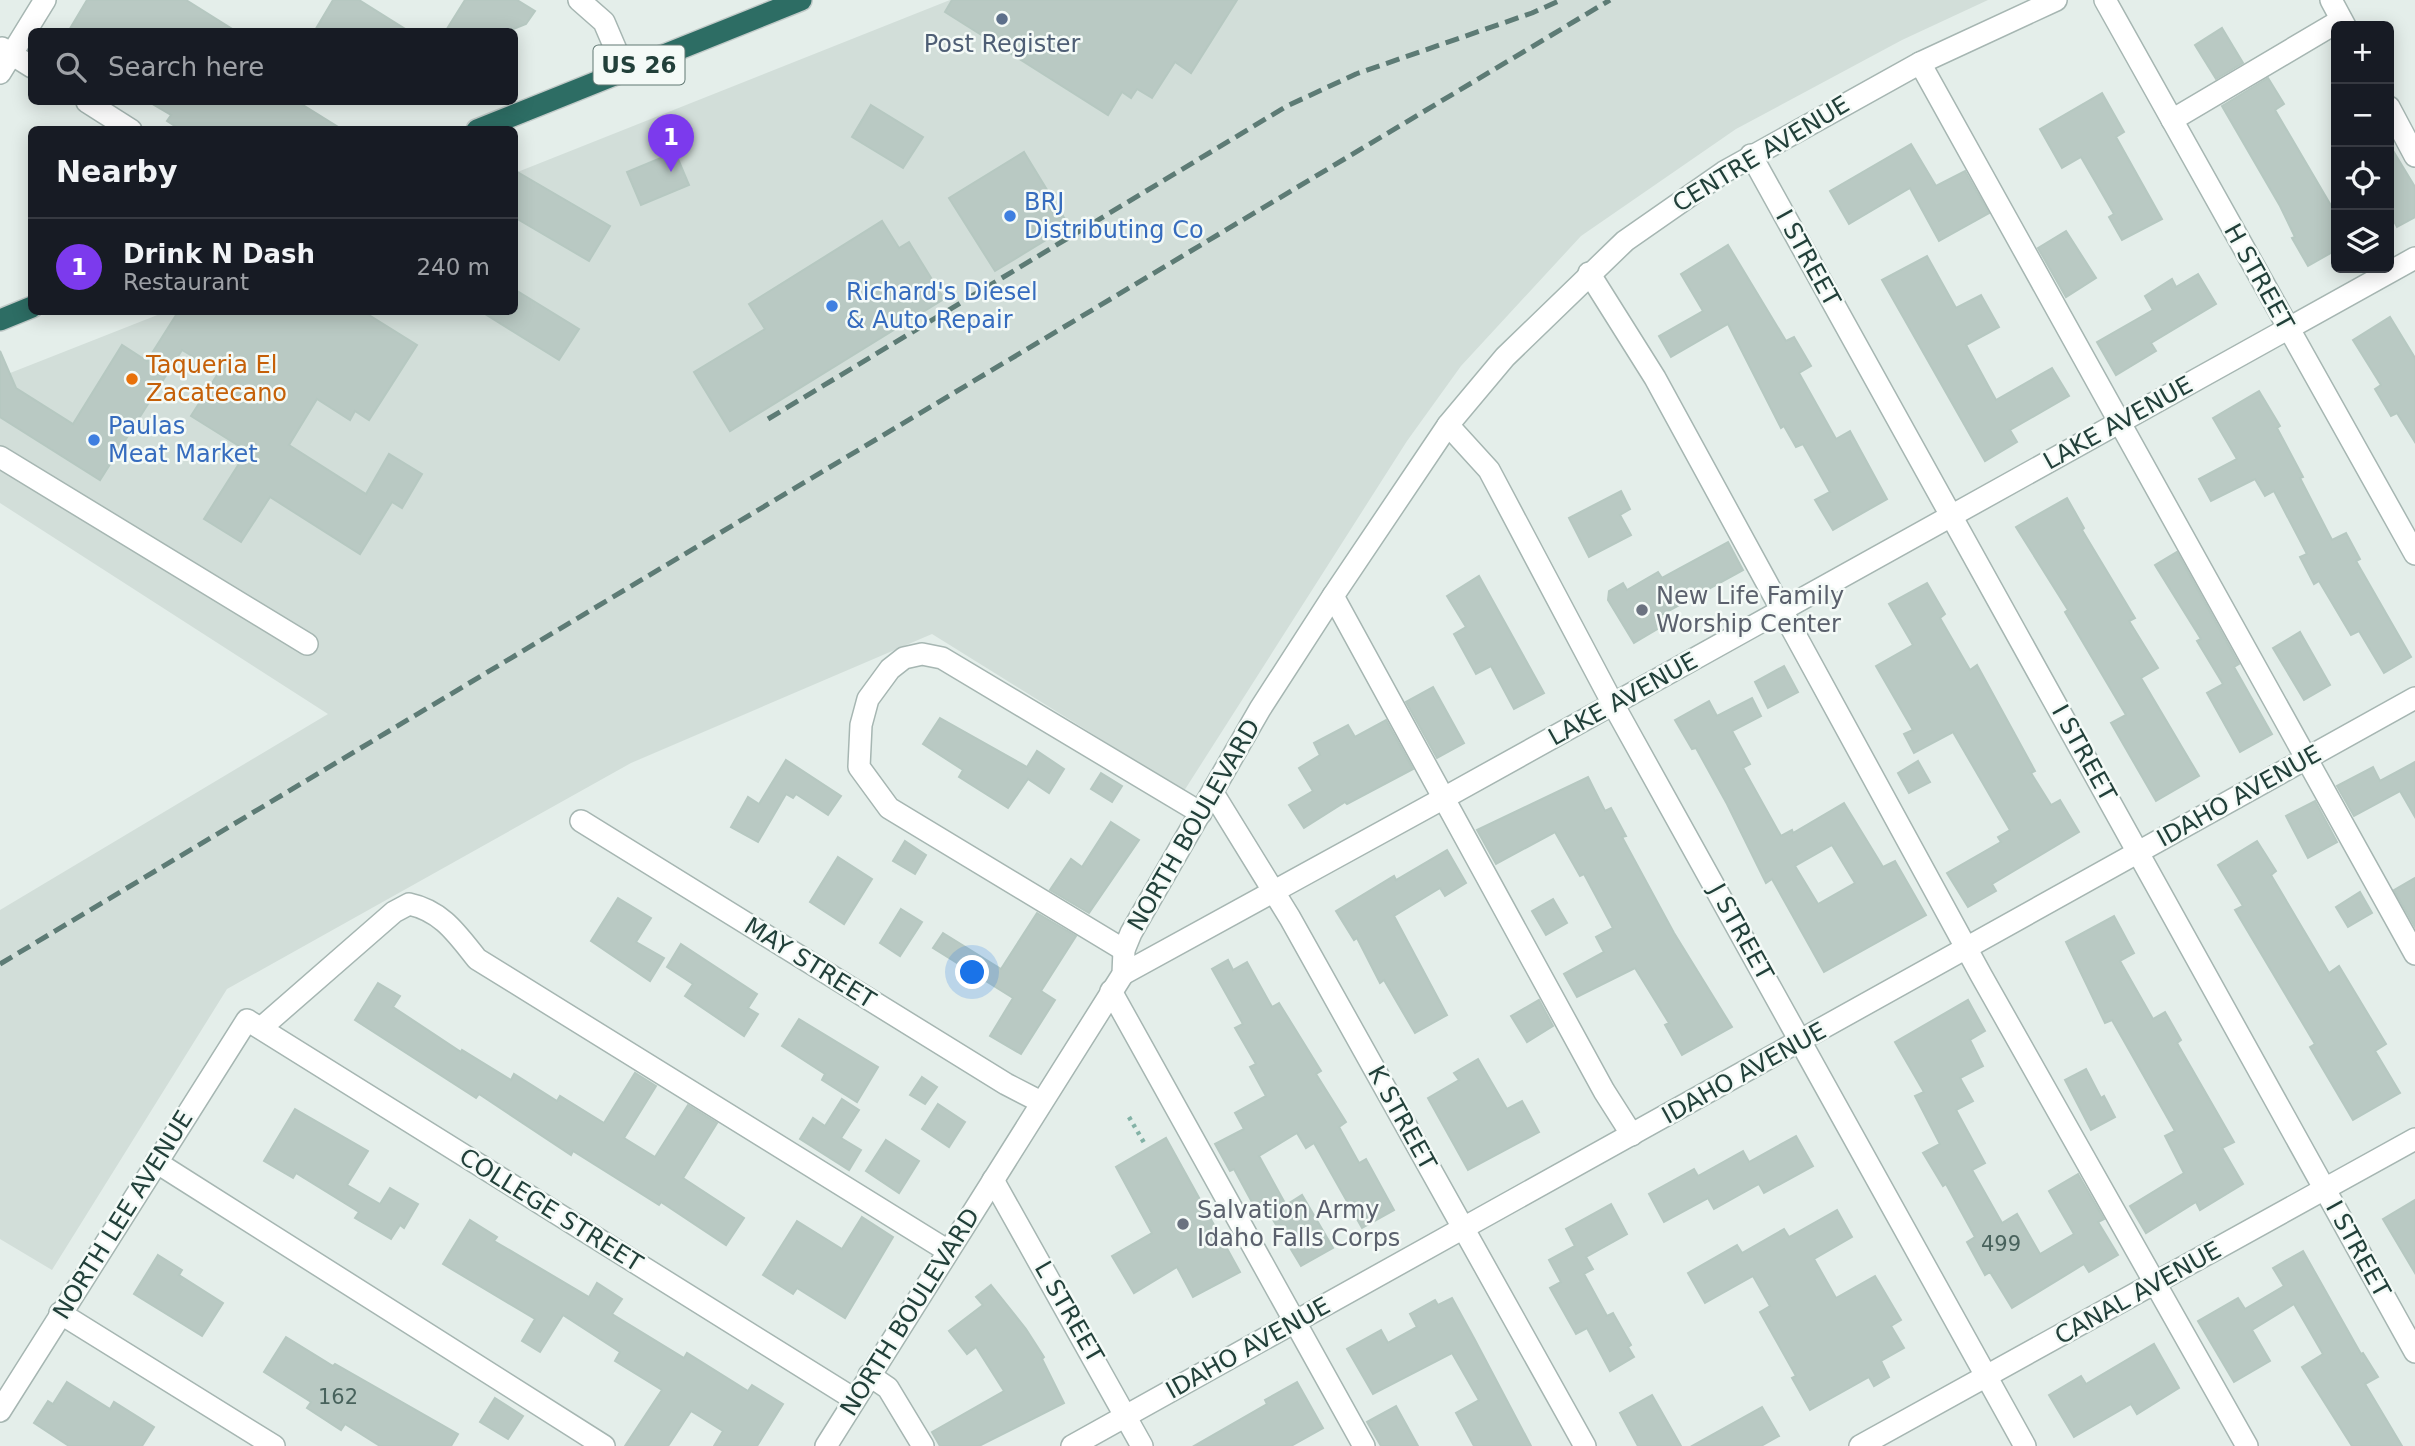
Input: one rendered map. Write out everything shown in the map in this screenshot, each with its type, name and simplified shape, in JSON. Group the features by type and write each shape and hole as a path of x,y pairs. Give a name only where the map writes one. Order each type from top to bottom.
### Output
{"highway":[{"name":"US 26","path":"487,126 801,0"},
{"path":"0,320 28,309"}],"street":[{"path":"0,73 6,51 45,0"},
{"path":"579,0 604,22 625,71"},
{"name":"CENTRE AVENUE","path":"1448,425 1505,357 1589,273 1674,205 1751,155 1920,63 2056,0"},
{"name":"H STREET","path":"2105,0 2415,554"},
{"path":"2330,0 2342,21"},
{"path":"2172,120 2331,30"},
{"path":"6,51 28,65"},
{"path":"1920,63 2415,954"},
{"path":"91,105 125,126"},
{"path":"2394,116 2415,156"},
{"name":"I STREET","path":"1751,155 2415,1352"},
{"name":"LAKE AVENUE","path":"1117,982 1274,891 2415,258"},
{"path":"1589,273 1655,378 1966,948 2247,1446"},
{"name":"NORTH BOULEVARD","path":"825,1446 1117,982 1124,950 1260,709 1448,425"},
{"name":"J STREET","path":"1448,425 1489,470 1613,704 2025,1446"},
{"path":"0,457 307,645"},
{"path":"1334,596 1604,1091 1633,1135"},
{"path":"1124,950 889,808 859,767 861,725 868,699 890,669 904,658 922,654 942,658 1200,813"},
{"name":"IDAHO AVENUE","path":"1072,1446 2415,698"},
{"name":"K STREET","path":"1213,793 1274,891 1585,1446"},
{"name":"MAY STREET","path":"581,821 1006,1084 1041,1102"},
{"name":"NORTH LEE AVENUE","path":"0,1411 156,1162 254,1024 394,912 410,904 428,908 449,923 477,959 948,1251"},
{"path":"1117,982 1295,1321 1364,1446"},
{"name":"COLLEGE STREET","path":"254,1024 854,1399"},
{"name":"CANAL AVENUE","path":"1860,1446 2415,1139"},
{"path":"156,1162 604,1446"},
{"name":"L STREET","path":"993,1180 1142,1446"},
{"path":"60,1313 274,1446"},
{"path":"869,1375 888,1388 923,1446"}],"path":[{"path":"1129,1117 1146,1146"}],"shaded area":[{"path":"950,0 1988,0 1902,40 1736,129 1581,236 1461,366 1407,441 1184,791 932,634 631,763 227,989 52,1270 0,1239 0,910 328,714 0,503 0,377 157,315 518,315 518,172"}],"building":[{"path":"87,0 186,0 231,28 70,28"},
{"path":"333,0 359,0 404,28 316,28"},
{"path":"465,0 517,0 535,11 526,24 516,28 448,28"},
{"path":"952,0 1237,0 1191,73 1175,62 1152,98 1137,89 1131,98 1122,92 1108,115 945,12"},
{"path":"2222,28 2243,63 2216,79 2195,45"},
{"path":"2268,78 2284,104 2275,110 2331,205 2331,253 2308,266 2292,238 2295,237 2280,206 2222,106"},
{"path":"2102,93 2124,132 2116,137 2162,219 2122,240 2109,217 2114,214 2081,157 2062,168 2040,129"},
{"path":"154,105 303,105 337,126 175,126 167,121 171,115"},
{"path":"871,105 923,137 903,168 852,137"},
{"path":"1911,144 1936,186 1965,171 1989,213 1939,241 1910,188 1849,224 1830,191"},
{"path":"675,152 689,185 641,205 627,172"},
{"path":"1024,152 1069,226 995,271 949,198"},
{"path":"2394,152 2415,187 2415,217 2397,227 2394,221"},
{"path":"518,172 610,226 589,261 518,219"},
{"path":"882,221 899,248 909,242 944,299 730,431 694,372 765,329 749,304"},
{"path":"2066,231 2096,278 2066,297 2038,248"},
{"path":"1728,245 1786,341 1794,337 1811,366 1799,373 1836,439 1850,431 1887,499 1833,530 1815,500 1830,492 1803,444 1796,447 1784,426 1781,428 1728,324 1671,357 1659,336 1703,311 1681,274"},
{"path":"1927,256 1956,308 1981,295 1999,327 1966,345 1996,400 2052,368 2069,396 2010,430 2017,442 1985,461 1882,280"},
{"path":"2198,274 2216,304 2151,343 2156,351 2116,375 2097,342 2153,310 2145,296 2172,279 2176,287"},
{"path":"518,291 579,329 559,360 487,315 518,315"},
{"path":"176,315 369,315 417,345 369,420 355,411 350,420 317,399 289,445 366,494 389,454 422,474 402,508 392,502 360,554 270,497 241,542 204,519 247,451 191,416 219,372 182,350 100,480 0,417 0,351 16,388 73,424 122,345 147,361"},
{"path":"2390,317 2415,358 2415,442 2397,413 2391,416 2375,389 2381,385 2353,340"},
{"path":"2259,391 2280,426 2277,428 2332,540 2346,533 2360,559 2356,561 2411,657 2384,673 2359,631 2351,635 2319,581 2314,584 2300,557 2307,554 2274,491 2265,496 2255,479 2211,501 2199,479 2237,459 2213,418"},
{"path":"1621,491 1630,509 1620,515 1631,535 1589,557 1569,518"},
{"path":"2067,498 2084,528 2082,530 2135,618 2129,621 2158,668 2141,678 2199,776 2156,801 2111,723 2126,715 2065,612 2068,610 2016,527"},
{"path":"1728,542 1743,570 1661,615 1666,624 1634,643 1608,600 1609,591 1623,583 1627,590 1658,572 1662,578"},
{"path":"2177,552 2239,664 2234,667 2272,734 2240,752 2207,693 2223,684 2197,641 2201,639 2155,565"},
{"path":"1479,576 1544,693 1514,709 1491,666 1476,674 1454,634 1466,627 1447,596"},
{"path":"1927,583 1945,614 1940,618 1970,670 1977,665 2035,771 2031,773 2051,805 2060,800 2079,832 1992,884 1996,891 1968,907 1947,873 2001,842 1998,837 2010,830 1953,732 1914,753 1904,734 1913,730 1876,666 1913,645 1889,604"},
{"path":"2300,632 2330,685 2304,700 2273,648"},
{"path":"1784,666 1798,692 1768,708 1755,682"},
{"path":"1433,687 1464,743 1437,758 1406,702"},
{"path":"1752,698 1761,716 1732,731 1750,764 1743,768 1781,836 1792,830 1793,833 1844,803 1883,867 1895,861 1926,915 1824,972 1772,879 1766,883 1696,748 1692,749 1675,720 1709,701 1717,716","holes":["1832,845 1855,883 1818,904 1795,866"]},
{"path":"940,718 1027,767 1037,751 1064,769 1049,793 1028,779 1008,808 959,777 963,770 923,744"},
{"path":"1386,720 1413,769 1347,804 1345,802 1304,828 1289,805 1313,791 1299,768 1320,755 1314,743 1348,725 1355,737"},
{"path":"786,760 841,796 828,815 796,794 793,798 786,794 758,842 731,827 748,797 759,804"},
{"path":"1918,761 1930,782 1909,793 1898,773"},
{"path":"2415,762 2415,817 2400,791 2354,816 2337,786 2373,767 2380,781"},
{"path":"1101,773 1122,786 1112,802 1091,789"},
{"path":"1588,777 1605,811 1611,808 1626,836 1622,837 1674,933 1732,1027 1682,1055 1665,1025 1669,1023 1635,968 1577,997 1564,974 1604,952 1596,937 1613,928 1584,874 1580,876 1555,832 1496,864 1477,830"},
{"path":"2315,801 2337,842 2308,858 2286,816"},
{"path":"1111,822 1139,840 1089,913 1050,890 1071,859 1082,867"},
{"path":"905,841 926,855 915,874 893,861"},
{"path":"2257,841 2276,871 2271,875 2329,973 2339,966 2386,1044 2375,1051 2400,1093 2353,1120 2310,1047 2315,1044 2235,910 2243,906 2218,865"},
{"path":"1447,850 1466,883 1445,896 1440,888 1394,916 1447,1015 1415,1033 1384,980 1380,983 1357,938 1354,940 1336,911 1394,876 1396,880"},
{"path":"838,857 872,879 844,924 810,902"},
{"path":"2415,878 2415,927 2394,890"},
{"path":"2360,892 2372,913 2348,927 2336,907"},
{"path":"618,898 651,918 636,942 664,958 650,981 591,941"},
{"path":"1553,899 1567,923 1546,935 1532,911"},
{"path":"901,909 922,922 900,956 880,943"},
{"path":"1037,913 1076,936 1041,991 1055,1000 1021,1054 990,1036 1013,998 933,948 943,933 1001,969"},
{"path":"2114,916 2134,953 2120,961 2153,1019 2165,1012 2181,1040 2177,1043 2234,1142 2222,1148 2243,1184 2200,1210 2196,1202 2146,1233 2130,1206 2184,1173 2165,1136 2175,1131 2112,1020 2105,1023 2066,942"},
{"path":"681,944 757,994 748,1008 758,1014 744,1036 685,996 693,984 667,967"},
{"path":"1228,960 1233,970 1247,962 1272,1007 1279,1003 1321,1071 1316,1074 1346,1122 1339,1127 1359,1163 1366,1159 1394,1210 1362,1228 1314,1143 1306,1148 1297,1133 1259,1156 1286,1205 1302,1195 1333,1248 1301,1266 1267,1210 1259,1215 1234,1169 1230,1171 1215,1144 1244,1129 1235,1113 1266,1096 1250,1067 1256,1064 1235,1028 1243,1024 1212,969"},
{"path":"378,983 400,996 393,1007 461,1052 462,1050 511,1080 514,1074 557,1101 560,1096 604,1123 635,1073 656,1086 624,1138 655,1157 688,1105 717,1123 683,1178 744,1218 726,1245 661,1202 659,1205 573,1151 571,1155 479,1094 476,1098 355,1020"},
{"path":"1539,1000 1553,1026 1527,1042 1511,1016"},
{"path":"1968,1000 1985,1031 1970,1040 1983,1066 1960,1078 1973,1101 1956,1110 1985,1163 1972,1170 2002,1223 2017,1214 2040,1254 2074,1234 2049,1191 2078,1174 2104,1219 2098,1222 2118,1255 2089,1272 2084,1264 2012,1308 1990,1272 1985,1275 1967,1242 1975,1237 1946,1184 1943,1186 1923,1153 1940,1144 1915,1096 1924,1092 1895,1042"},
{"path":"799,1019 878,1067 857,1102 822,1080 825,1074 782,1046"},
{"path":"1478,1059 1507,1109 1522,1101 1539,1132 1468,1170 1428,1098 1459,1080 1454,1073"},
{"path":"2086,1069 2101,1098 2104,1096 2115,1117 2091,1130 2065,1080"},
{"path":"922,1077 937,1087 925,1104 910,1095"},
{"path":"842,1099 859,1110 841,1138 861,1150 849,1170 800,1139 813,1118 825,1126"},
{"path":"938,1104 965,1122 949,1147 922,1129"},
{"path":"295,1109 368,1151 347,1185 380,1204 390,1188 418,1204 404,1228 400,1225 391,1239 355,1218 359,1212 296,1173 293,1178 264,1161"},
{"path":"1796,1136 1813,1166 1764,1193 1759,1184 1714,1209 1708,1198 1664,1222 1649,1194 1694,1169 1698,1176 1743,1151 1749,1162"},
{"name":"Salvation Army Idaho Falls Corps","path":"1166,1138 1240,1272 1193,1297 1177,1267 1134,1293 1112,1256 1152,1233 1116,1167"},
{"path":"886,1140 919,1161 899,1193 866,1171"},
{"path":"2415,1200 2415,1273 2383,1219"},
{"path":"1611,1204 1627,1234 1586,1257 1593,1269 1584,1274 1607,1316 1613,1313 1631,1345 1628,1347 1634,1357 1610,1371 1587,1328 1576,1334 1550,1288 1561,1282 1549,1260 1575,1246 1566,1229"},
{"path":"1837,1210 1852,1237 1814,1259 1836,1298 1875,1276 1901,1320 1891,1326 1904,1348 1881,1361 1889,1377 1874,1386 1869,1377 1810,1410 1792,1378 1796,1376 1760,1312 1770,1306 1753,1276 1705,1303 1688,1273 1737,1245 1742,1253 1784,1229 1789,1237"},
{"path":"862,1217 893,1237 845,1318 797,1288 793,1294 763,1275 797,1221 842,1249"},
{"path":"470,1220 497,1237 494,1241 589,1297 597,1283 622,1299 612,1314 684,1358 687,1353 748,1391 752,1385 783,1404 757,1446 714,1446 723,1431 691,1411 668,1446 625,1446 662,1390 615,1361 620,1352 563,1315 540,1352 522,1341 535,1319 443,1264"},
{"path":"2303,1251 2361,1354 2363,1353 2378,1377 2365,1384 2402,1446 2352,1446 2302,1367 2323,1354 2294,1304 2252,1330 2270,1361 2234,1382 2198,1321 2238,1298 2245,1309 2284,1286 2273,1268"},
{"path":"158,1255 182,1270 179,1275 223,1303 202,1336 134,1294"},
{"path":"991,1285 1026,1329 1044,1357 1042,1359 1064,1403 979,1446 940,1446 932,1432 1004,1391 976,1347 967,1354 949,1331 983,1305 976,1297"},
{"path":"1452,1298 1531,1446 1474,1446 1456,1413 1479,1400 1452,1353 1373,1394 1347,1349 1381,1330 1388,1343 1417,1327 1410,1314 1435,1300 1438,1305"},
{"path":"286,1337 333,1366 335,1364 458,1434 451,1446 380,1446 345,1424 341,1430 307,1408 311,1402 264,1372"},
{"path":"2154,1344 2179,1388 2137,1414 2131,1404 2074,1437 2049,1395 2081,1376 2086,1384"},
{"path":"67,1382 110,1409 114,1402 154,1427 142,1446 69,1446 34,1423 48,1401 53,1404"},
{"path":"1297,1382 1323,1428 1291,1446 1194,1446 1267,1404 1265,1400"},
{"path":"1652,1395 1681,1446 1638,1446 1620,1413"},
{"path":"495,1398 523,1416 508,1439 480,1422"},
{"path":"1396,1406 1418,1446 1381,1446 1367,1422"},
{"path":"1762,1407 1779,1436 1761,1446 1692,1446"}],"railway":[{"path":"768,419 1287,106 1356,74 1532,13 1561,0"},
{"path":"0,964 1610,0"}],"place":[{"name":"Post Register","path":"1002,19"},
{"name":"Drink N Dash","path":"671,172"},
{"name":"BRJ Distributing Co","path":"1010,216"},
{"name":"Richard's Diesel & Auto Repair","path":"832,306"},
{"name":"Taqueria El Zacatecano","path":"132,379"},
{"name":"Paulas Meat Market","path":"94,440"},
{"name":"New Life Family Worship Center","path":"1642,610"},
{"name":"Salvation Army Idaho Falls Corps","path":"1183,1224"}]}
